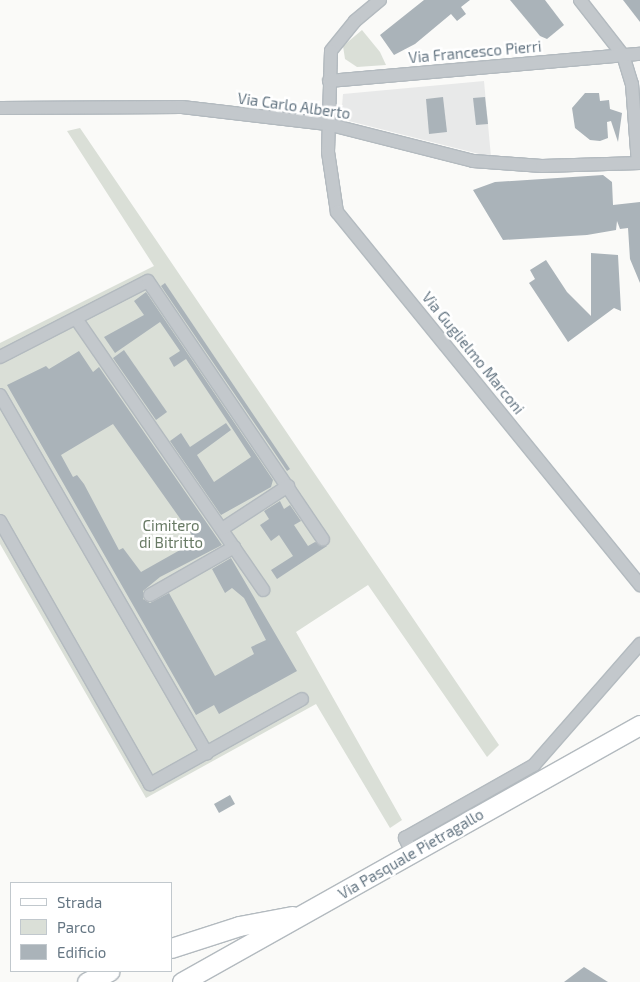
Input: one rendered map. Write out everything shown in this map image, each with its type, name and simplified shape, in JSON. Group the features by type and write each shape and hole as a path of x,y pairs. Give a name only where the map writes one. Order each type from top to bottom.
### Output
{"main road":[{"name":"Via Pasquale Pietragallo","path":"182,982 412,853 538,772 640,725"},
{"path":"172,948 239,926 308,912"},
{"path":"86,982 108,972"}],"street":[{"name":"Via Guglielmo Marconi","path":"380,0 335,42 329,81 327,124 337,212 640,585"},
{"path":"580,0 623,55 632,84 639,163"},
{"name":"Via Francesco Pierri","path":"329,81 640,54"},
{"name":"Via Carlo Alberto","path":"0,108 182,107 327,124 474,161 542,166 639,163"},
{"path":"0,358 77,320 148,281 323,539"},
{"path":"77,320 264,590"},
{"path":"0,395 208,753"},
{"path":"222,529 288,486"},
{"path":"0,521 150,784 302,699"},
{"path":"150,595 234,547"},
{"path":"538,772 640,644"}],"shaded area":[{"path":"484,81 491,157 341,119 343,94"}],"green space":[{"path":"362,30 380,52 386,65 357,67 345,59 343,46"},
{"name":"Cimitero di Bitritto","path":"80,128 499,745 487,757 368,585 296,632 402,820 390,828 316,704 146,798 0,544 0,343 154,266 67,131"}],"building":[{"path":"424,0 470,0 461,7 466,14 457,21 451,14 415,44 394,55 380,35"},
{"path":"510,0 545,0 564,25 547,39 540,36"},
{"path":"623,0 640,0 640,22"},
{"path":"585,93 599,93 600,101 609,100 610,109 622,113 618,142 611,121 607,122 608,138 600,141 590,140 575,128 572,108"},
{"path":"443,97 447,132 429,134 426,99"},
{"path":"485,97 488,124 476,125 473,98"},
{"path":"603,175 612,182 613,205 640,202 640,283 630,259 628,228 620,229 617,221 616,230 587,235 503,240 473,190 495,182"},
{"path":"591,253 618,255 621,311 614,308 568,342 529,283 535,279 530,270 546,260 567,292 591,316"},
{"path":"165,283 290,469 287,471 161,286"},
{"path":"146,292 273,480 271,487 221,515 170,441 181,433 190,447 226,423 231,430 197,455 214,482 251,457 228,422 186,359 174,367 169,358 180,351 160,322 115,353 104,337 144,315 134,301"},
{"path":"124,350 167,412 156,420 113,358"},
{"path":"79,351 93,372 99,367 222,545 160,577 143,591 143,599 150,603 169,593 215,676 254,654 251,647 266,640 244,598 232,588 225,593 212,569 231,558 297,671 219,714 214,705 196,715 7,385 46,366 49,369","holes":["113,424 196,541 141,572 123,548 119,550 84,484 77,475 73,477 61,455"]},
{"path":"280,501 284,509 290,505 301,521 294,525 308,546 315,542 327,546 277,579 271,570 293,556 279,535 271,541 260,525 269,519 264,511"},
{"path":"230,795 235,804 219,813 214,804"},
{"path":"584,967 608,982 564,982"}]}
